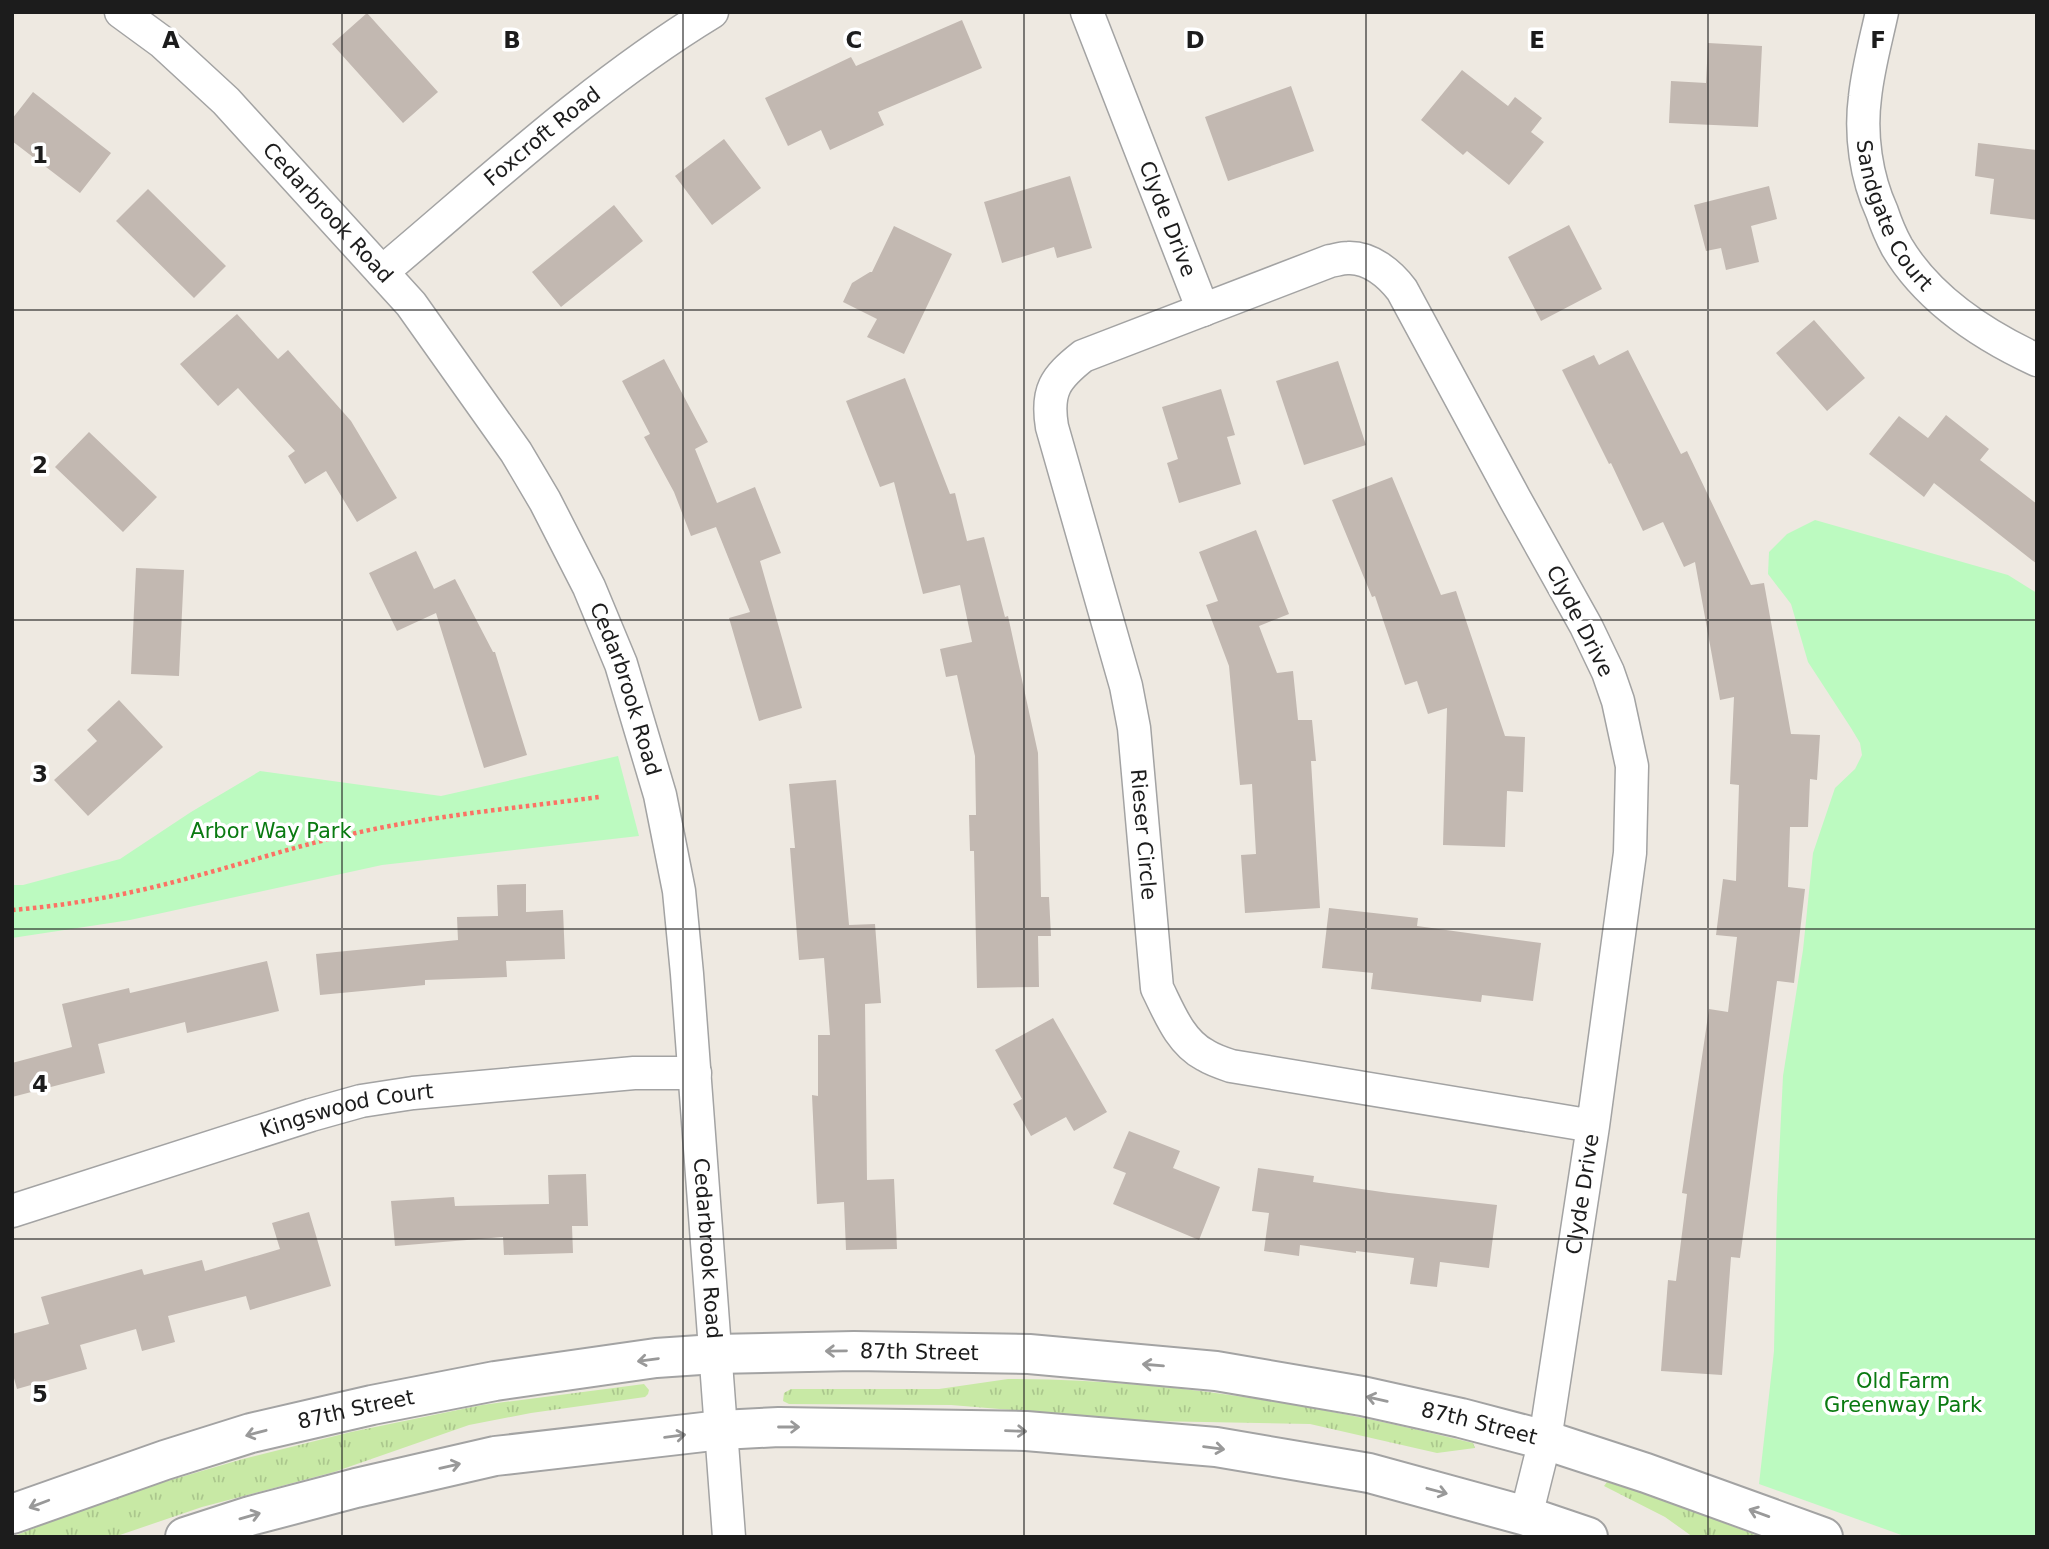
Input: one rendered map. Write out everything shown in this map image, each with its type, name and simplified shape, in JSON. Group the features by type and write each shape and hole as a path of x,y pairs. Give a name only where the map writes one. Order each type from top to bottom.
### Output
{"street":[{"name":"Cedarbrook Road","path":"121,12 162,43 226,101 411,304 516,452 545,501 589,587 621,664 660,795 679,891 729,1537"},
{"name":"Clyde Drive","path":"1087,12 1203,310 1330,261 1349,258 1365,261 1393,278 1402,290 1591,638 1608,672 1618,701 1632,766 1630,853 1593,1126 1545,1440 1526,1516"},
{"name":"Sandgate Court","path":"1882,12 1865,97 1864,132 1867,163 1875,197 1896,245 1931,290 1973,326 2037,360"},
{"name":"Foxcroft Road","path":"382,272 516,158 697,16"},
{"name":"Rieser Circle","path":"1203,310 1083,356 1064,370 1053,386 1049,407 1052,427 1126,686 1134,728 1157,988 1170,1016 1186,1040 1203,1054 1231,1066 1593,1126"},
{"name":"Kingswood Court","path":"12,1211 361,1101 413,1093 634,1073 695,1073"},
{"name":"87th Street","path":"12,1514 251,1433 372,1405 495,1381 656,1359 716,1354 854,1351 1030,1354 1216,1371 1362,1396 1545,1440 1646,1473 1823,1537"},
{"path":"185,1537 250,1516 356,1488 495,1456 721,1430 792,1427 1026,1431 1216,1447 1368,1473 1526,1516 1588,1537"}],"path":[{"path":"12,910 107,897 193,877 356,832 599,797"}],"green space":[{"name":"Old Farm Greenway Park","path":"1815,520 2008,575 2037,593 2037,1537 1907,1537 1759,1484 1774,1351 1783,1076 1803,950 1813,853 1835,788 1855,769 1862,755 1860,743 1808,662 1791,604 1768,574 1769,552 1787,534"},
{"name":"Arbor Way Park","path":"618,756 639,836 382,865 130,920 12,938 12,885 23,885 120,859 260,771 441,796"},
{"path":"1008,1379 1126,1384 1242,1397 1416,1429 1473,1443 1475,1448 1437,1453 1310,1424 1150,1421 951,1405 789,1404 783,1401 784,1393 791,1389 939,1389"},
{"path":"644,1384 649,1390 645,1397 531,1413 469,1425 334,1472 202,1507 114,1537 12,1537 157,1484 351,1432 482,1405"},
{"path":"1607,1482 1653,1496 1761,1537 1693,1537 1665,1517 1604,1486"}],"building":[{"path":"367,13 438,92 403,123 332,44"},
{"path":"962,20 982,68 878,112 884,125 830,150 821,130 788,146 765,98 851,57 856,66"},
{"path":"1708,43 1762,46 1758,127 1669,123 1671,81 1706,83"},
{"path":"1462,70 1508,106 1515,97 1542,118 1531,132 1544,142 1509,185 1467,151 1463,155 1421,120"},
{"path":"1291,86 1314,151 1228,181 1205,117"},
{"path":"33,92 111,153 80,193 12,141 12,119"},
{"path":"724,139 761,188 712,225 675,176"},
{"path":"1978,143 2037,150 2037,220 1990,214 1994,179 1975,176"},
{"path":"1070,176 1092,248 1057,258 1054,247 1002,263 984,202"},
{"path":"1769,186 1777,219 1751,226 1759,262 1726,270 1721,248 1706,251 1694,205"},
{"path":"148,189 226,266 194,298 116,221"},
{"path":"614,205 643,241 561,307 532,272"},
{"path":"1569,225 1602,289 1541,321 1508,257"},
{"path":"894,226 952,254 904,354 867,337 877,319 843,302 852,283 872,272"},
{"path":"237,314 278,359 288,350 351,421 397,498 357,522 326,471 305,484 288,456 295,451 238,388 218,406 180,364"},
{"path":"1814,320 1865,378 1827,411 1776,353"},
{"path":"1628,350 1681,454 1687,451 1751,585 1764,583 1791,734 1820,735 1817,780 1810,779 1808,827 1790,827 1788,887 1805,889 1794,983 1777,981 1740,1258 1731,1257 1722,1375 1661,1371 1668,1280 1676,1281 1687,1194 1682,1193 1709,1009 1728,1012 1737,937 1716,935 1723,879 1736,881 1739,785 1730,784 1734,697 1720,700 1695,562 1684,567 1663,522 1643,531 1562,370 1594,355 1599,365"},
{"path":"664,359 708,442 695,449 717,503 755,487 781,553 760,561 802,708 759,721 729,618 750,612 716,527 691,536 674,492 644,437 650,434 622,381"},
{"path":"1338,361 1366,445 1304,465 1276,381"},
{"path":"905,378 950,494 955,493 967,541 984,537 1005,617 1008,616 1038,753 1041,897 1049,897 1051,936 1038,936 1039,987 977,988 974,851 970,851 969,815 976,815 975,756 957,675 946,677 940,649 972,642 960,585 923,594 894,482 880,487 846,401"},
{"path":"1221,389 1235,435 1227,437 1241,484 1179,503 1167,463 1178,459 1162,407"},
{"path":"1946,415 1989,449 1980,460 2037,504 2037,564 1934,483 1924,497 1869,454 1899,416 1928,438"},
{"path":"89,432 157,497 123,532 55,467"},
{"path":"1392,477 1441,595 1456,591 1505,736 1525,737 1523,792 1507,791 1505,847 1443,845 1447,708 1428,714 1417,681 1405,685 1375,596 1372,597 1332,500"},
{"path":"1256,530 1289,614 1259,626 1277,673 1293,671 1298,720 1312,720 1316,761 1311,761 1320,908 1245,913 1241,855 1256,854 1252,784 1240,785 1229,666 1206,605 1218,601 1199,552"},
{"path":"416,551 434,589 455,579 495,652 527,755 484,768 436,613 397,631 369,573"},
{"path":"136,568 184,570 179,676 131,674"},
{"path":"119,700 163,747 88,816 54,780 97,741 87,730"},
{"path":"836,780 849,925 875,924 881,1003 865,1004 867,1180 894,1179 897,1249 846,1250 844,1202 817,1204 812,1095 818,1096 818,1035 830,1035 824,958 799,960 790,848 795,848 789,784"},
{"path":"526,884 526,912 563,910 565,959 506,961 507,977 425,980 425,985 320,995 316,954 458,940 457,917 498,916 497,885"},
{"path":"1329,908 1418,918 1417,926 1541,943 1533,1001 1482,995 1481,1002 1371,989 1373,973 1322,968"},
{"path":"267,961 279,1011 187,1033 185,1022 98,1044 105,1073 12,1097 12,1063 72,1047 62,1004 129,988 130,993"},
{"path":"1053,1018 1107,1112 1074,1131 1066,1117 1031,1136 1013,1104 1022,1099 995,1050"},
{"path":"1129,1131 1180,1151 1173,1168 1220,1187 1199,1240 1113,1204 1126,1173 1113,1168"},
{"path":"1258,1168 1314,1176 1313,1182 1497,1205 1489,1268 1440,1262 1437,1287 1410,1284 1414,1258 1300,1245 1299,1256 1264,1251 1269,1213 1252,1211"},
{"path":"586,1174 588,1226 572,1226 573,1253 504,1255 503,1237 395,1246 391,1201 454,1197 455,1206 549,1204 548,1175"},
{"path":"309,1212 331,1286 250,1310 246,1296 168,1316 175,1342 142,1351 136,1329 80,1345 87,1369 17,1389 12,1371 12,1334 49,1324 41,1297 142,1269 144,1275 202,1260 205,1271 280,1249 272,1223"}]}
